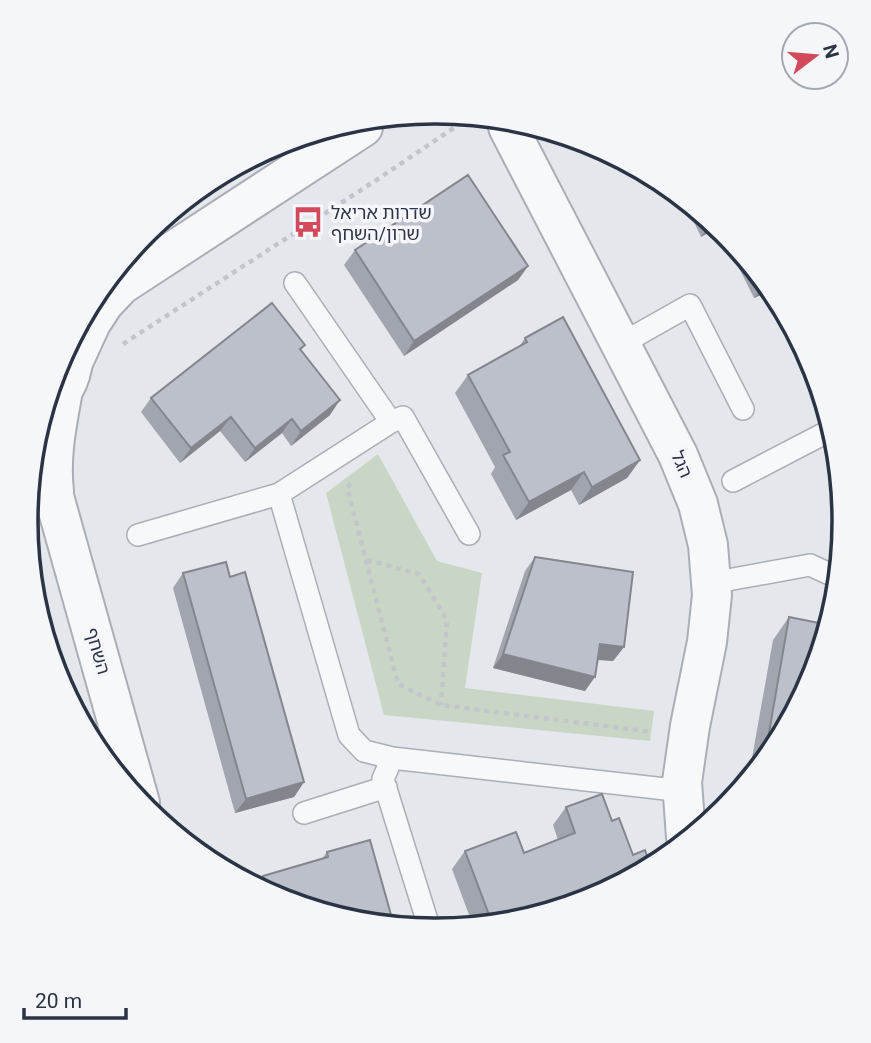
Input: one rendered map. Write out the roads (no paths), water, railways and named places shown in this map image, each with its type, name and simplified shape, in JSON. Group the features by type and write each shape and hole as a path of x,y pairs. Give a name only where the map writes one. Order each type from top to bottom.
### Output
{"street":[{"name":"הגל","path":"510,132 678,455 698,504 708,545 712,595 707,642 688,736 682,782 685,829"},
{"name":"השחף","path":"102,306 121,285 352,133"},
{"name":"השחף","path":"55,500 53,450 63,386"},
{"name":"השחף","path":"42,471 55,500 134,780"}],"lane":[{"path":"295,283 391,422"},
{"path":"621,344 690,305 743,409"},
{"path":"138,535 279,494 403,417 469,534"},
{"path":"733,481 823,434"},
{"path":"279,494 349,735 364,751 392,758 683,791"},
{"path":"711,583 810,565 829,574"},
{"path":"392,758 383,779 426,918"},
{"path":"304,813 386,788"}],"place":[{"name":"שדרות אריאל שרון/השחף","path":"308,222"}]}
